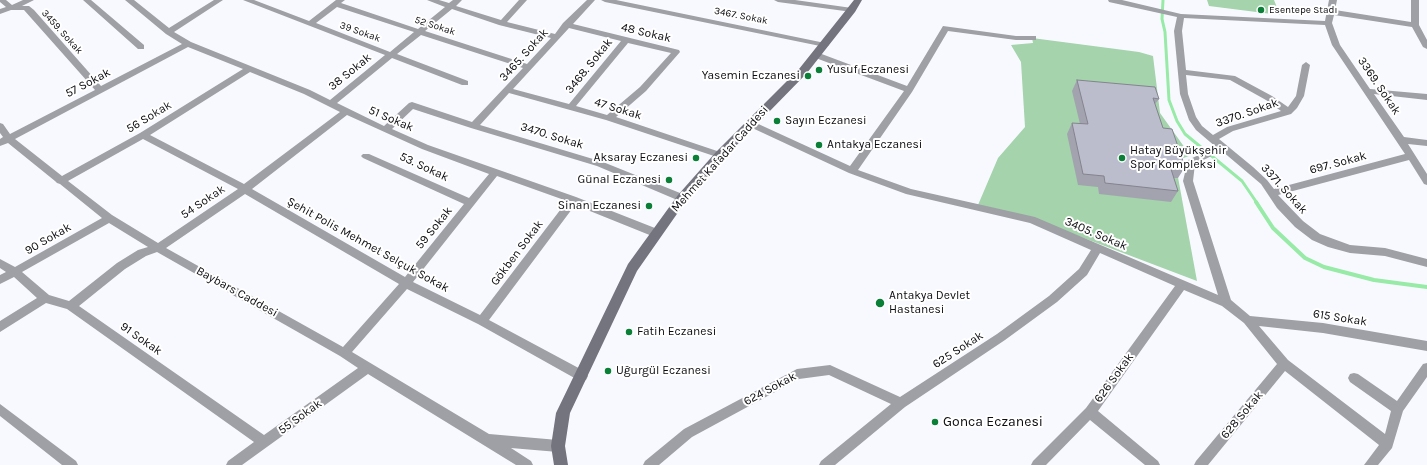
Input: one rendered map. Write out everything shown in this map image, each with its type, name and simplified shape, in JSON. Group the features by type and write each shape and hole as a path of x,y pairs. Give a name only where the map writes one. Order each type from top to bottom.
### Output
{"main road":[{"name":"Mehmet Kafadar Caddesi","path":"561,465 558,446 563,413 582,376 632,268 682,198 720,155 825,45 855,5"}],"street":[{"path":"2,0 11,8"},
{"path":"0,12 30,0"},
{"path":"87,0 140,47"},
{"name":"51 Sokak","path":"129,0 169,32 188,44 332,103 346,112 385,130 495,173 573,200 656,233"},
{"path":"169,32 218,0"},
{"name":"39 Sokak","path":"247,0 465,83"},
{"path":"431,0 502,23 556,37"},
{"name":"38 Sokak","path":"332,103 458,0"},
{"path":"502,23 524,0"},
{"name":"3465. Sokak","path":"474,126 508,90 527,67 591,0"},
{"name":"3467. Sokak","path":"605,0 825,45"},
{"path":"778,0 855,5"},
{"path":"1112,0 1181,16 1328,23 1333,0"},
{"path":"1415,0 1415,25 1427,47"},
{"path":"310,24 338,2"},
{"name":"52 Sokak","path":"338,2 419,32 527,67"},
{"name":"3459. Sokak","path":"11,8 26,8 31,12 100,90"},
{"path":"1331,12 1415,25"},
{"name":"3371. Sokak","path":"1181,16 1178,31 1184,94 1192,118 1199,128 1224,147 1264,182 1280,205 1299,224 1316,237 1350,249 1385,252 1427,263"},
{"name":"3369. Sokak","path":"1328,23 1336,45 1401,140 1427,182"},
{"name":"48 Sokak","path":"566,26 676,52 643,89 609,118"},
{"path":"852,171 909,90 946,28 1016,38 1033,38"},
{"name":"3468. Sokak","path":"571,107 625,40"},
{"name":"57 Sokak","path":"5,141 188,44"},
{"path":"816,55 909,90"},
{"name":"3370. Sokak","path":"1212,139 1230,129 1288,112 1300,96 1306,65"},
{"name":"56 Sokak","path":"60,181 143,135 249,69"},
{"path":"1182,72 1232,78 1269,98 1288,112"},
{"name":"47 Sokak","path":"508,90 609,118 720,155"},
{"path":"1368,91 1427,97"},
{"name":"3470. Sokak","path":"385,130 412,105 474,126 600,164 682,198"},
{"name":"54 Sokak","path":"71,306 121,266 142,253 158,248 245,189 346,112"},
{"name":"3405. Sokak","path":"751,124 852,171 909,192 1032,220 1226,303 1248,320 1284,364 1388,444"},
{"name":"Baybars Caddesi","path":"0,126 5,141 109,218 158,248 344,353 527,465"},
{"name":"Şehit Polis Mehmet Selçuk Sokak","path":"143,135 245,189 406,283 482,321 582,376"},
{"path":"1401,140 1427,143"},
{"path":"1224,147 1191,162 1188,181 1226,303"},
{"name":"53. Sokak","path":"366,156 471,203"},
{"name":"697. Sokak","path":"1272,193 1411,156"},
{"name":"59 Sokak","path":"344,353 406,283 495,173"},
{"name":"Gökben Sokak","path":"482,321 573,200"},
{"name":"90 Sokak","path":"0,280 109,218"},
{"name":"625 Sokak","path":"825,465 902,403 1001,337 1053,299 1083,272 1097,249"},
{"name":"91 Sokak","path":"0,263 15,272 45,298 71,306 265,442"},
{"name":"626 Sokak","path":"1037,465 1090,412 1182,284"},
{"path":"0,327 45,298"},
{"name":"615 Sokak","path":"1248,320 1323,328 1427,346"},
{"name":"628 Sokak","path":"1200,465 1284,364"},
{"name":"55 Sokak","path":"232,465 367,368"},
{"path":"1370,465 1388,444 1398,409 1427,368"},
{"name":"624 Sokak","path":"649,465 688,433 797,374 830,370 902,403"},
{"path":"1354,378 1398,409"},
{"path":"0,409 72,465"},
{"path":"1090,412 1154,465"},
{"name":"Baybars Caddesi","path":"488,440 558,446"}],"green space":[{"name":"Esentepe Stadı","path":"1207,0 1274,0 1280,15 1209,6"},
{"path":"1032,38 1139,52 1153,56 1160,113 1185,148 1200,152 1175,161 1197,281 1031,218 978,205 998,158 1025,127 1021,62 1011,45 1033,43"}],"building":[{"name":"Hatay Büyükşehir Spor Kompleksi","path":"1077,80 1155,87 1159,99 1153,98 1163,128 1172,129 1185,167 1170,166 1178,191 1105,183 1104,176 1083,174 1072,123 1088,124"}],"waterway":[{"path":"1163,0 1162,19 1165,32 1169,100 1177,121 1185,134 1242,181 1257,203"},
{"path":"1256,202 1273,228 1305,258 1324,267 1374,280 1427,287"}],"place":[{"name":"Esentepe Stadı","path":"1261,10"},
{"name":"Yusuf Eczanesi","path":"819,70"},
{"name":"Yasemin Eczanesi","path":"808,76"},
{"name":"Sayın Eczanesi","path":"777,121"},
{"name":"Antakya Eczanesi","path":"819,145"},
{"name":"Aksaray Eczanesi","path":"696,158"},
{"name":"Hatay Büyükşehir Spor Kompleksi","path":"1122,158"},
{"name":"Günal Eczanesi","path":"669,180"},
{"name":"Sinan Eczanesi","path":"649,206"},
{"name":"Antakya Devlet Hastanesi","path":"880,303"},
{"name":"Fatih Eczanesi","path":"629,332"},
{"name":"Uğurgül Eczanesi","path":"608,371"},
{"name":"Gonca Eczanesi","path":"935,422"}]}
